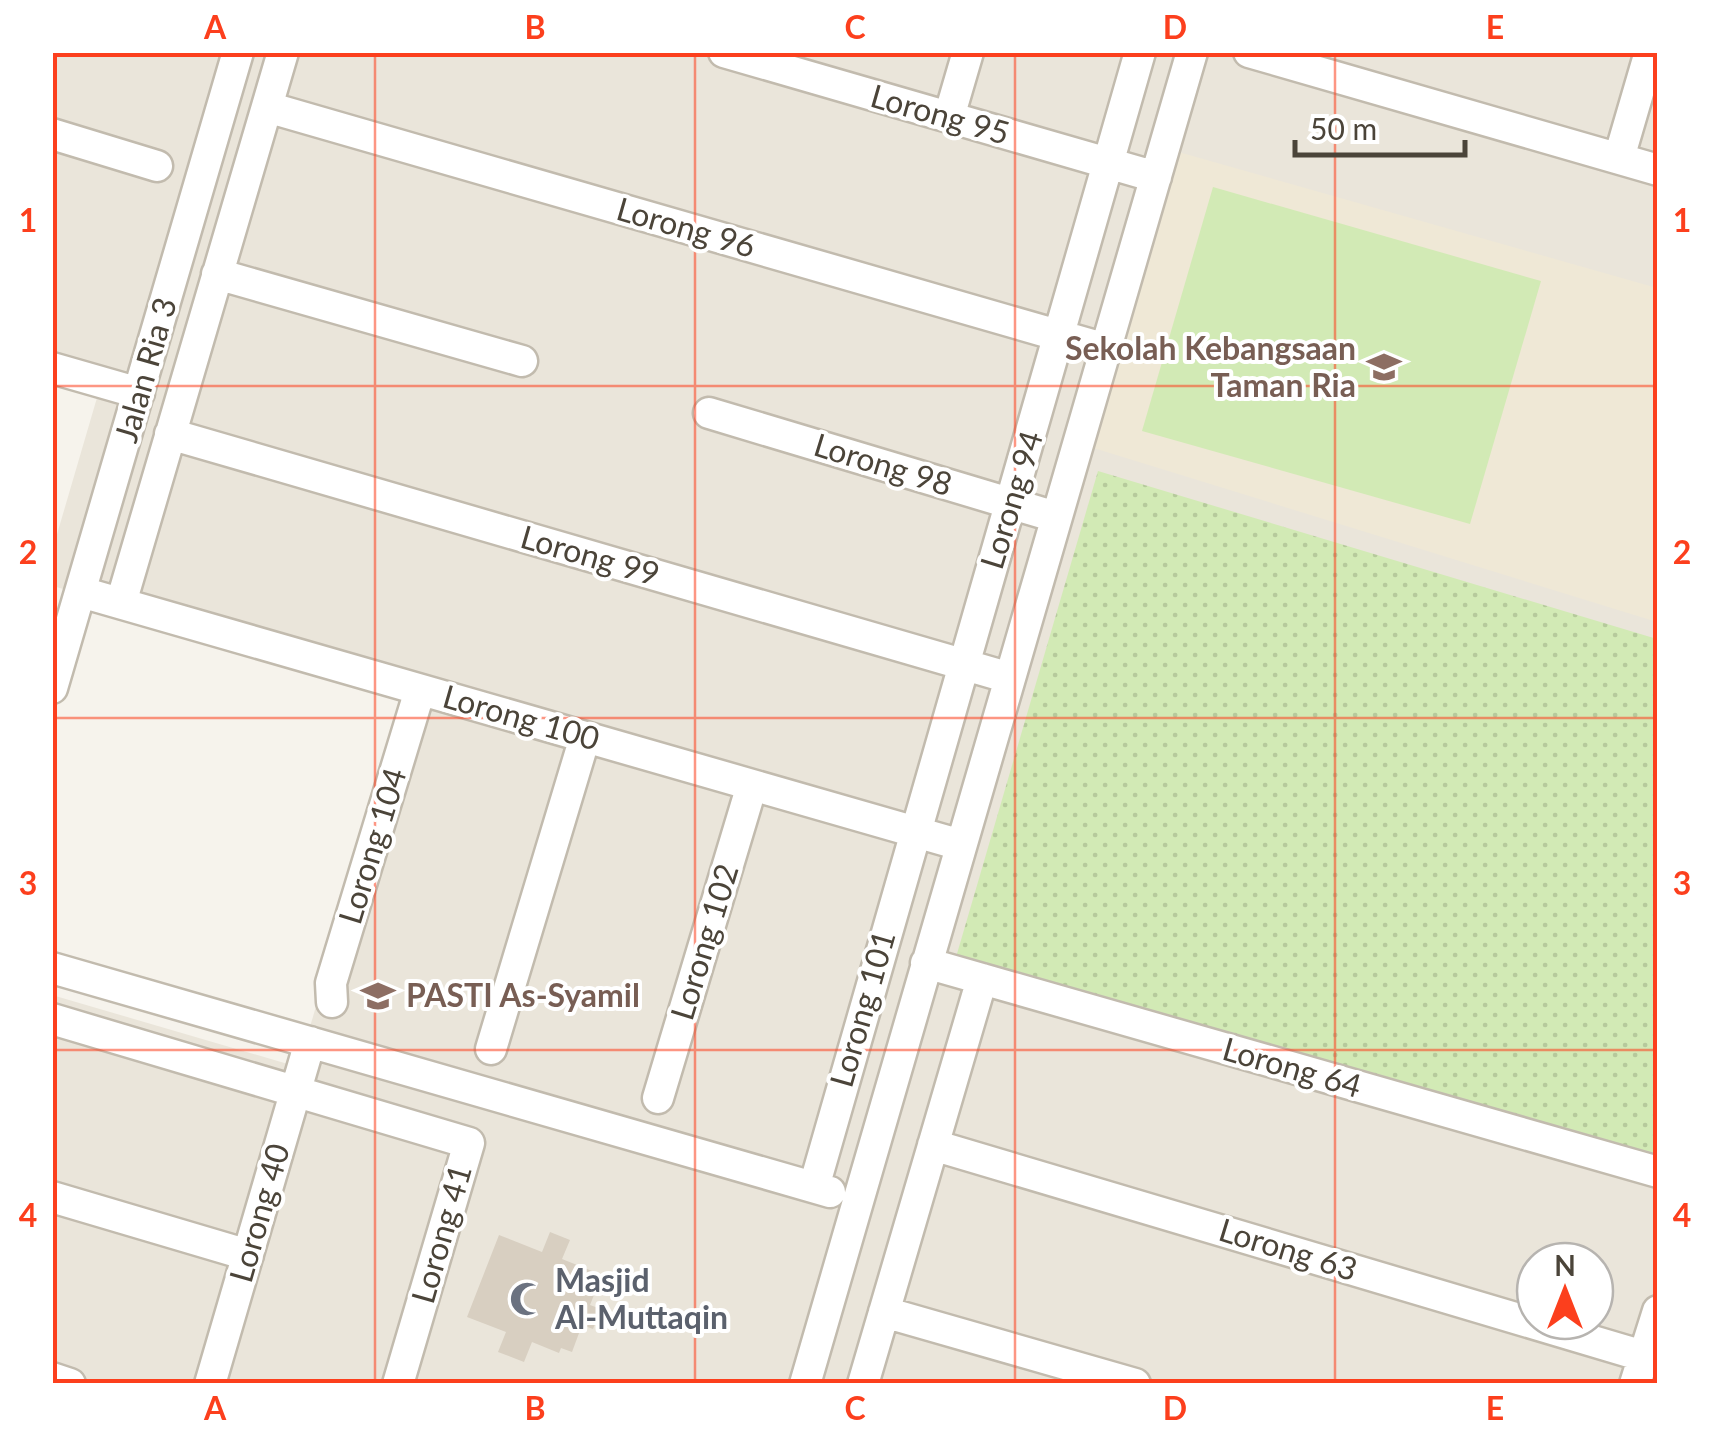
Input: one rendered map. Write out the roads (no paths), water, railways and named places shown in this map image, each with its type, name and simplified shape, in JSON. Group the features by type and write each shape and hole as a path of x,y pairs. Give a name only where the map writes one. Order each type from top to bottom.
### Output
{"street":[{"name":"Jalan Ria 3","path":"52,688 238,52"},
{"path":"121,604 282,52"},
{"name":"Lorong 95","path":"724,52 786,61 949,117 1156,176"},
{"path":"949,117 968,52"},
{"name":"Lorong 94","path":"913,831 1111,164 1140,52"},
{"path":"805,1384 1192,52"},
{"path":"1249,52 1658,170"},
{"path":"1619,158 1650,52"},
{"name":"Lorong 96","path":"267,107 1106,349"},
{"path":"52,134 157,166"},
{"path":"217,274 522,361"},
{"path":"52,368 139,393"},
{"name":"Lorong 98","path":"709,413 1056,518"},
{"name":"Lorong 99","path":"170,434 1010,678"},
{"name":"Lorong 100","path":"81,592 961,845"},
{"name":"Lorong 104","path":"332,1002 331,983 420,690"},
{"path":"491,1049 585,737"},
{"name":"Lorong 102","path":"658,1098 752,785"},
{"name":"Lorong 101","path":"814,1187 913,831"},
{"name":"Lorong 64","path":"926,963 1658,1172"},
{"path":"52,968 857,1200"},
{"path":"862,1384 982,980"},
{"path":"52,1019 296,1092"},
{"name":"Lorong 40","path":"210,1384 310,1042"},
{"name":"Lorong 41","path":"296,1092 469,1143 398,1384"},
{"name":"Lorong 63","path":"933,1145 1639,1370"},
{"path":"52,1198 248,1255"},
{"path":"1639,1370 1658,1311"},
{"path":"884,1312 1135,1384"},
{"path":"52,1378 70,1384"}],"place":[{"name":"Sekolah Kebangsaan Taman Ria","path":"1384,367"},
{"name":"PASTI As-Syamil","path":"378,996"},
{"name":"Masjid Al-Muttaqin","path":"527,1299"}]}
